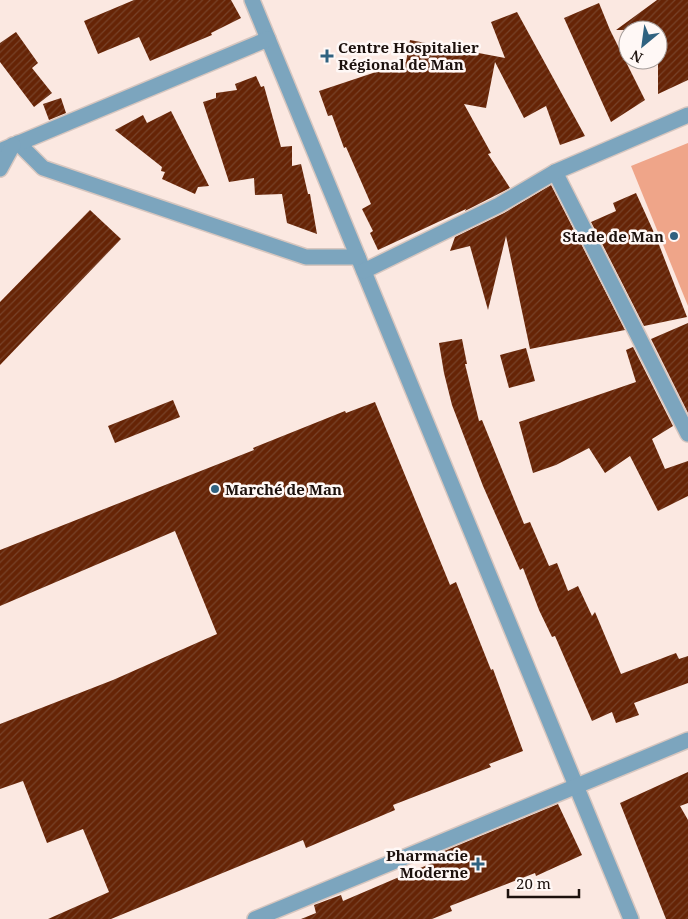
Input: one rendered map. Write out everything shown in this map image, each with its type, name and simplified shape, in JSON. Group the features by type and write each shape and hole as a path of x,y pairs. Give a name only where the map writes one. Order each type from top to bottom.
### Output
{"street":[{"path":"252,0 631,919"},
{"path":"0,169 10,146 268,39"},
{"path":"364,271 499,205 555,172 688,115"},
{"path":"10,146 43,168 306,257 358,257"},
{"path":"555,172 688,434"},
{"path":"255,919 279,914 688,740"}],"shaded area":[{"name":"Stade de Man","path":"688,143 688,306 631,166"}],"building":[{"path":"134,0 231,0 241,18 211,33 212,35 150,61 139,37 98,54 84,21"},
{"path":"657,0 688,0 688,80 658,94 658,70 668,70 668,20 630,20"},
{"path":"599,3 618,46 618,70 630,70 645,100 611,122 564,18"},
{"path":"517,12 585,136 560,145 546,106 524,118 495,62 486,108 464,104 491,153 488,154 510,188 465,211 466,209 378,250 370,233 373,231 362,209 371,204 346,147 344,148 332,115 328,116 319,91 406,62 410,40 505,58 491,22"},
{"path":"16,32 38,63 32,68 52,93 34,107 0,62 0,43"},
{"path":"256,76 261,87 264,86 281,147 292,146 292,166 301,164 308,194 310,194 317,234 287,223 282,194 255,195 254,178 229,182 203,102 216,98 216,93 237,90 235,84"},
{"path":"61,98 66,113 49,120 43,104"},
{"path":"171,111 209,186 198,187 195,194 162,179 165,172 161,171 162,167 115,130 143,115 147,123"},
{"path":"551,185 625,330 530,349 506,236 488,310 470,246 450,251 455,237 504,213"},
{"path":"636,193 656,237 687,317 644,326 591,222 616,211 613,203"},
{"path":"90,210 121,239 0,365 0,302"},
{"path":"688,323 688,413 651,339"},
{"path":"462,339 467,364 465,364 479,421 482,420 524,524 530,522 549,566 557,563 568,591 578,586 592,616 595,612 621,674 676,653 679,659 688,656 688,683 634,703 639,715 616,723 612,712 592,721 555,636 552,637 539,610 523,568 520,570 483,486 452,405 439,343"},
{"path":"633,347 673,426 652,439 665,469 688,461 688,496 658,511 630,456 605,473 589,448 556,465 533,473 519,422 636,382 626,350"},
{"path":"526,348 535,381 509,388 500,355"},
{"path":"173,400 180,417 115,443 108,426"},
{"path":"375,402 450,585 456,582 491,670 493,669 523,751 489,764 491,767 393,805 395,810 306,848 303,840 111,919 48,919 109,892 83,829 47,843 23,781 0,789 0,724 113,680 217,634 175,531 0,606 0,550 254,450 253,448 345,411 346,413"},
{"path":"688,772 688,803 680,806 688,820 688,919 666,919 620,803"},
{"path":"558,804 582,855 536,876 535,873 450,906 452,911 432,919 301,919 316,913 314,905 341,895 343,901 439,860 437,854"}],"place":[{"name":"Centre Hospitalier Régional de Man","path":"327,56"},
{"name":"Stade de Man","path":"674,236"},
{"name":"Marché de Man","path":"215,489"},
{"name":"Pharmacie Moderne","path":"478,864"}]}
